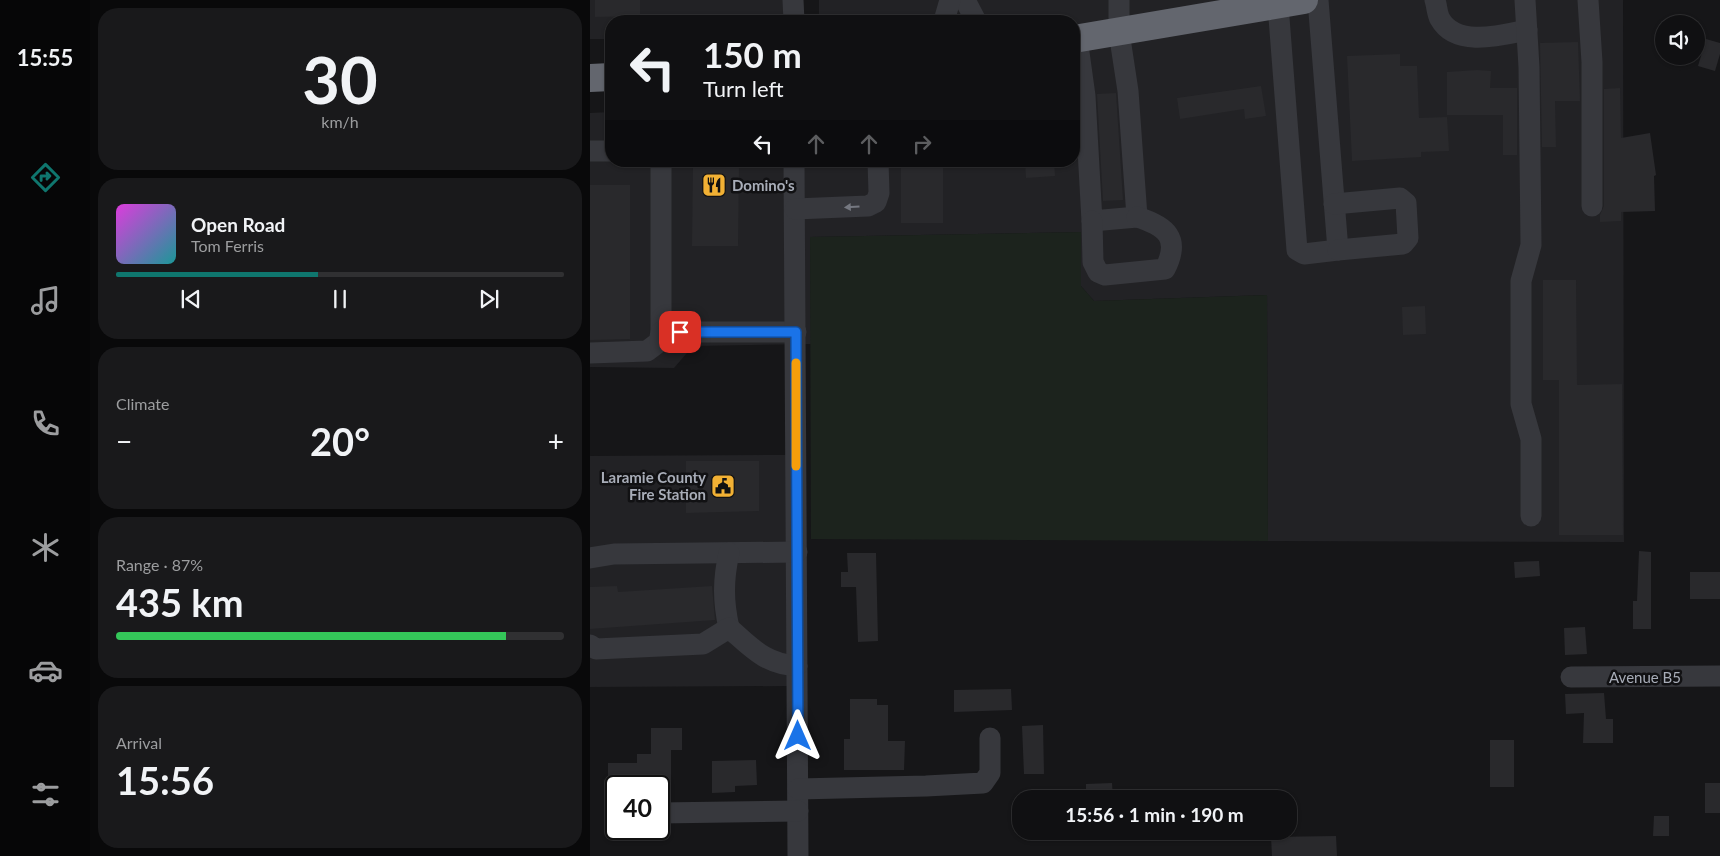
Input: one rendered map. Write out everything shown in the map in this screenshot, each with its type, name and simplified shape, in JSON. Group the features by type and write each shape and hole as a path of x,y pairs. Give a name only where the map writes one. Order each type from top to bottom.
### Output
{"highway":[{"path":"1080,37 1291,2"},
{"path":"590,78 605,77"}],"street":[{"path":"793,0 794,15"},
{"path":"946,15 950,0"},
{"path":"965,0 973,15"},
{"path":"1118,0 1119,32 1128,91 1137,217"},
{"path":"1318,0 1338,250"},
{"path":"1435,0 1439,18 1457,33 1476,38 1493,37 1527,30"},
{"path":"1525,0 1531,244 1520,281 1521,404 1531,439 1531,516"},
{"path":"1588,0 1592,62 1592,206"},
{"path":"1291,2 1297,250 1304,254 1403,244 1408,238 1406,203 1400,198 1334,204"},
{"path":"1080,67 1085,96 1093,262 1098,272 1105,275 1165,269 1170,259 1170,240 1164,229 1157,223 1137,217 1092,221"},
{"path":"590,151 605,151"},
{"path":"590,353 647,351 658,342 661,332 661,167"},
{"path":"794,167 798,856"},
{"path":"795,209 868,206 876,202 879,193 878,167"},
{"path":"661,332 796,332"},
{"path":"590,558 614,554 797,552"},
{"path":"729,553 724,577 724,601 729,628 762,657 780,665 797,666"},
{"path":"590,645 596,649 703,644 729,628"},
{"name":"Avenue B5","path":"1571,677 1720,676"},
{"path":"798,789 983,783 990,774 990,738"},
{"path":"670,813 798,811"}],"shaded area":[{"path":"590,0 786,0 785,15 605,15 605,39 590,39"},
{"path":"819,0 1623,0 1624,542 1268,541 1267,295 1094,301 1081,286 1081,232 810,237 811,344 693,346 674,368 590,367 590,113 605,112 605,167 1080,167 1080,15 819,15"},
{"path":"1081,232 1081,286 1094,301 1267,295 1268,541 811,539 810,237"},
{"path":"786,455 788,686 590,687 590,456"}],"building":[{"path":"595,0 640,0 640,15 605,15 605,17 595,17"},
{"path":"1706,39 1720,43 1720,54 1715,71 1698,66 1705,65"},
{"path":"1578,42 1580,101 1555,101 1556,147 1542,147 1540,43"},
{"path":"1400,54 1400,66 1417,66 1419,118 1447,117 1449,151 1421,152 1421,157 1352,161 1347,56"},
{"path":"1491,71 1490,88 1517,88 1517,155 1503,155 1503,115 1447,115 1447,72"},
{"path":"1261,86 1266,116 1245,119 1244,109 1180,119 1177,98"},
{"path":"1620,88 1621,138 1650,133 1656,175 1654,176 1655,211 1621,212 1621,221 1600,222 1600,215 1604,206 1604,89"},
{"path":"1116,93 1123,200 1103,201 1097,94"},
{"path":"693,167 739,167 738,246 692,246"},
{"path":"901,167 943,167 943,223 901,223"},
{"path":"1025,167 1054,167 1055,176 1026,178"},
{"path":"590,185 630,185 630,339 590,340"},
{"path":"1543,280 1576,280 1577,385 1622,384 1623,535 1559,535 1559,380 1543,380"},
{"path":"1425,306 1426,334 1403,335 1402,307"},
{"name":"Laramie County Fire Station","path":"686,461 759,461 759,511 686,513"},
{"path":"1639,551 1651,552 1651,629 1633,629 1633,601 1637,601"},
{"path":"847,553 876,553 878,641 858,642 856,587 841,587 841,572 848,572"},
{"path":"1539,561 1540,576 1515,578 1514,562"},
{"path":"1690,572 1720,572 1720,599 1690,599"},
{"path":"617,586 618,592 712,586 715,620 590,629 590,587"},
{"path":"1585,627 1587,654 1565,655 1564,628"},
{"path":"1011,689 1012,710 954,712 954,690"},
{"path":"1604,693 1606,719 1613,719 1613,743 1583,743 1584,713 1566,714 1565,694"},
{"path":"850,699 877,699 877,705 888,705 888,741 905,741 904,770 844,770 844,739 850,739"},
{"path":"1043,725 1044,774 1024,774 1022,726"},
{"path":"651,728 682,728 682,750 671,750 671,786 670,775 608,775 608,763 637,763 637,754 651,754"},
{"path":"1490,740 1514,740 1514,787 1490,787"},
{"path":"756,760 757,785 735,786 735,792 712,793 712,761"},
{"path":"1112,783 1112,790 1086,790 1086,784"},
{"path":"1705,783 1720,783 1720,813 1705,813"},
{"path":"1654,816 1669,816 1669,836 1653,836"},
{"path":"1336,836 1337,856 1272,856 1271,840 1297,840 1297,837"}],"slow traffic":[{"path":"796,363 796,466"}],"place":[{"name":"Domino's","path":"714,185"},
{"name":"Laramie County Fire Station","path":"723,486"}],"route":[{"path":"680,332 796,332 798,736"}]}
